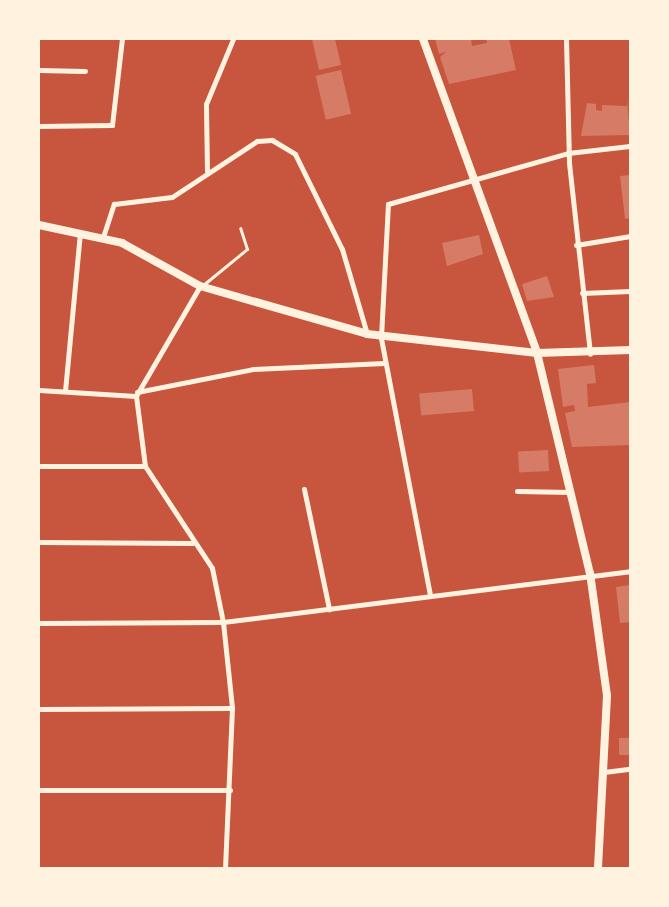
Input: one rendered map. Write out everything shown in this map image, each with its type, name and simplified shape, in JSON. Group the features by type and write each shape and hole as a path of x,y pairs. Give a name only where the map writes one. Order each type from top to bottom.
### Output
{"street":[{"path":"39,126 112,125 122,39"},
{"path":"207,171 206,104 233,39"},
{"path":"423,39 537,353 590,573 607,696 598,868"},
{"path":"566,39 568,153 576,245 590,355"},
{"path":"39,70 85,71"},
{"path":"103,238 114,204 172,197 207,171 257,141 272,140 295,154 342,249 367,334"},
{"path":"430,595 384,363 381,337 388,204 568,153 630,146"},
{"path":"39,225 103,238 200,286 381,337 537,353 590,355 630,350"},
{"path":"65,391 80,233"},
{"path":"576,245 630,236"},
{"path":"200,286 136,394 145,466 193,543 212,568 222,622 232,708 230,790 225,868"},
{"path":"582,293 630,291"},
{"path":"39,390 136,394 253,369 384,363"},
{"path":"39,466 145,466"},
{"path":"304,489 329,609"},
{"path":"517,491 571,492"},
{"path":"39,542 193,543"},
{"path":"39,623 222,622 590,573 630,571"},
{"path":"39,709 232,708"},
{"path":"604,772 630,769"},
{"path":"39,790 230,790"}],"lane":[{"path":"200,286 247,249 240,228"}],"building":[{"path":"312,39 335,39 341,65 319,70"},
{"path":"435,39 471,39 472,46 487,43 486,39 509,39 516,70 449,84 440,57 446,52 439,54"},
{"path":"341,70 351,114 326,120 316,76"},
{"path":"627,99 630,135 581,136 587,103 596,104 596,110 602,111 602,105 627,106"},
{"path":"630,175 630,218 625,219 620,176"},
{"path":"479,235 483,254 447,266 442,243"},
{"path":"547,276 554,297 527,301 522,284"},
{"path":"594,365 596,383 587,384 588,407 630,402 630,445 572,447 565,413 575,411 574,405 563,407 558,369"},
{"path":"472,389 474,411 421,416 419,394"},
{"path":"548,450 549,471 519,473 518,452"},
{"path":"630,585 630,622 620,623 616,587"},
{"path":"619,738 630,738 630,755 619,755"}]}
